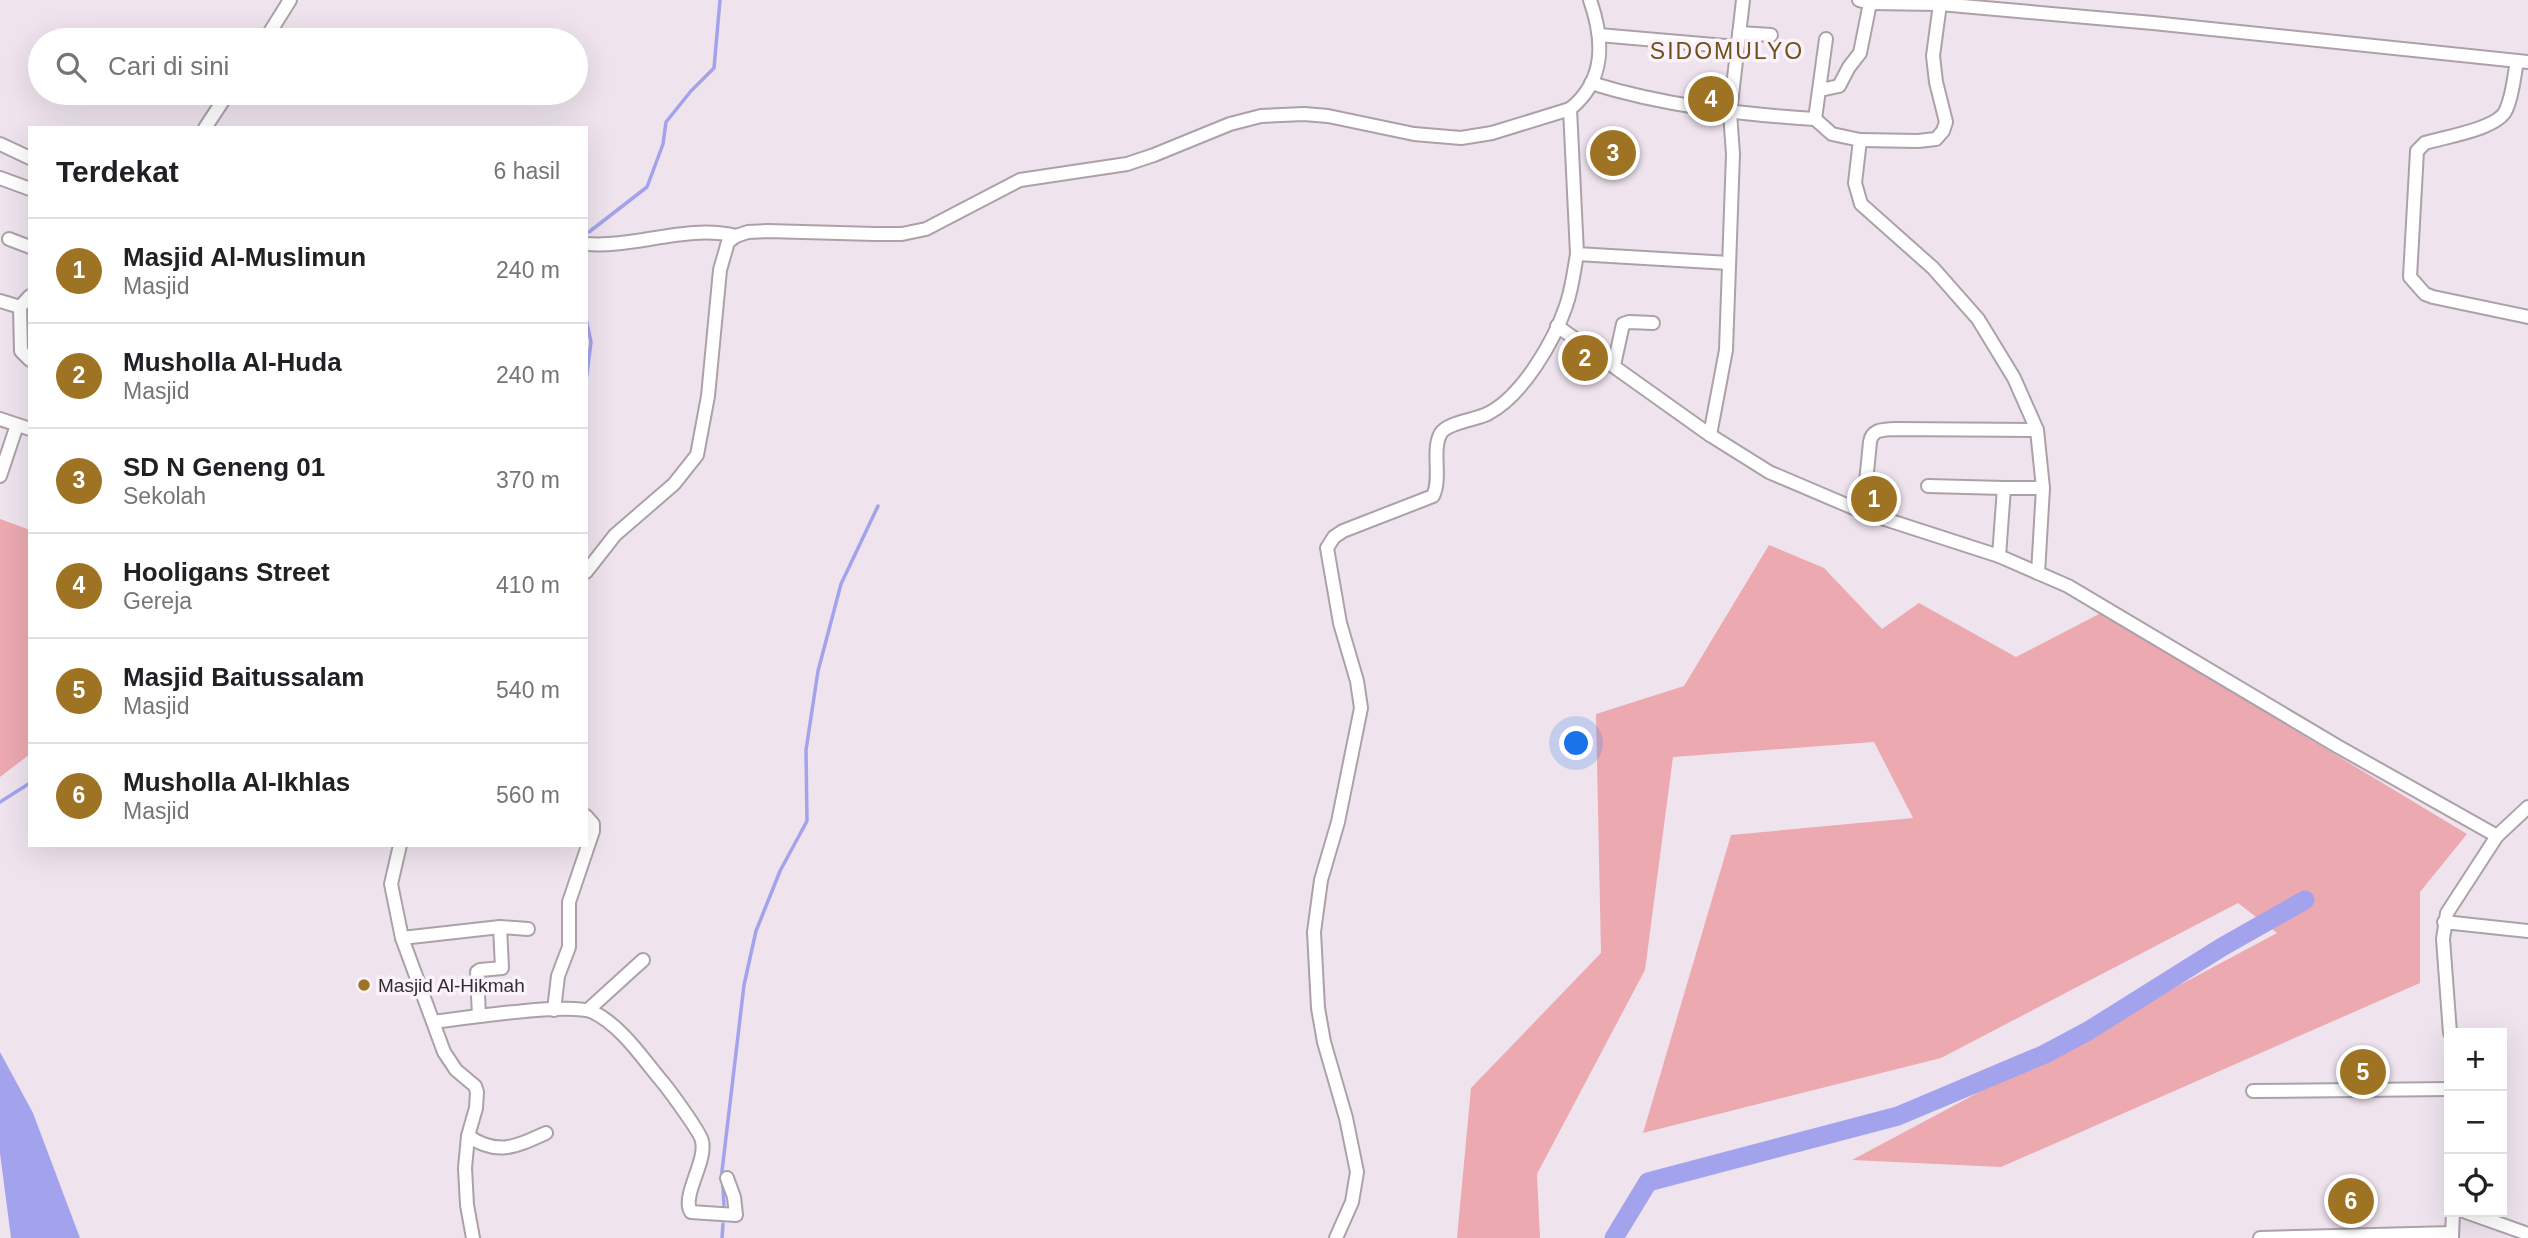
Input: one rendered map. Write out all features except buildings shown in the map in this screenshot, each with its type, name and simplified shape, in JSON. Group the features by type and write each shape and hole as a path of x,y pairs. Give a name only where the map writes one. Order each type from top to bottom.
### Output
{"street":[{"path":"272,28 290,0"},
{"path":"588,569 615,535 674,484 697,455 708,396 720,270 726,246 736,236 767,231 864,234 915,232 926,229 1020,180 1127,164 1230,124 1261,116 1328,116 1414,134 1461,138 1492,133 1570,109 1586,94 1598,66 1599,35 1590,0"},
{"path":"1710,435 1726,351 1733,154 1730,113 1743,0"},
{"path":"1820,90 1839,86 1860,53 1864,1 1940,4 2153,23 2523,61 2507,109 2501,118 2425,143 2417,151 2410,277 2425,294 2433,297 2528,317"},
{"path":"1591,83 1619,92 1730,113 1815,119 1832,134 1860,140 1936,139 1946,122 1933,56 1940,4"},
{"path":"1739,33 1771,35"},
{"path":"1599,35 1737,47"},
{"path":"1815,119 1826,39"},
{"path":"206,126 220,105"},
{"path":"1336,1238 1352,1202 1357,1172 1348,1128 1324,1042 1315,980 1314,932 1321,880 1338,822 1361,708 1357,681 1340,623 1327,548 1334,537 1343,531 1433,496 1441,432 1450,426 1473,421 1501,405 1533,370 1566,307 1577,254 1570,109"},
{"path":"1860,140 1854,183 1861,204 1933,268 1978,318 2014,377 2037,429 2043,488 2038,573"},
{"path":"0,144 28,157"},
{"path":"0,177 28,188"},
{"path":"588,244 624,243 712,231 736,236"},
{"path":"9,239 28,246"},
{"path":"1577,254 1729,264"},
{"path":"28,298 20,307 21,351 28,358"},
{"path":"0,301 20,307"},
{"path":"1614,365 1623,324 1653,323"},
{"path":"1557,326 1710,435 1769,472 1863,512 1999,556 2068,586 2326,739 2497,836"},
{"path":"0,419 24,427 0,477"},
{"path":"1863,512 1870,442 1877,431 2037,429"},
{"path":"1928,486 2043,488"},
{"path":"1999,556 2004,488"},
{"path":"2450,1028 2444,922 2451,905 2497,836 2528,807"},
{"path":"588,818 593,824 588,846"},
{"path":"400,847 391,884 402,938 450,1062 477,1089 476,1108 468,1136 465,1187 473,1238"},
{"path":"554,1010 558,976 569,947 569,902 588,847"},
{"path":"2444,922 2528,931"},
{"path":"479,1016 477,972 502,968 500,927"},
{"path":"402,938 500,927 528,929"},
{"path":"587,1010 643,960"},
{"path":"434,1022 554,1010 587,1010 611,1024 622,1036 667,1088 702,1138 698,1172 688,1202 691,1212 736,1215 734,1197 727,1178"},
{"path":"2253,1091 2444,1089"},
{"path":"468,1136 487,1147 505,1148 519,1146 545,1133"},
{"path":"2260,1238 2452,1236 2453,1217"},
{"path":"2480,1217 2528,1234"}],"shaded area":[{"path":"0,519 28,529 28,756 0,777"},
{"path":"1769,545 1824,568 1882,629 1919,603 2016,657 2101,613 2467,834 2420,892 2420,983 2001,1167 1852,1160 2277,933 2238,903 1941,1058 1643,1133 1731,835 1913,818 1874,742 1673,757 1645,970 1537,1174 1540,1238 1457,1238 1471,1088 1601,953 1596,714 1684,686"}],"water":[{"path":"0,1052 33,1113 80,1238 11,1238 0,1153"}],"waterway":[{"path":"589,232 647,187 663,144 666,122 714,68 720,0"},
{"path":"588,328 591,342 588,365"},
{"path":"724,1205 722,1171 744,985 756,931 780,871 807,821 806,750 818,671 841,584 878,506"},
{"path":"0,802 28,784"},
{"path":"1614,1238 1648,1182 1898,1116 2045,1054 2088,1031 2222,947 2305,900"},
{"path":"722,1238 723,1224"}],"place":[{"name":"Hooligans Street","path":"1711,99"},
{"name":"SD N Geneng 01","path":"1613,153"},
{"name":"Musholla Al-Huda","path":"1585,358"},
{"name":"Masjid Al-Muslimun","path":"1874,499"},
{"name":"Masjid Al-Hikmah","path":"364,985"},
{"name":"Masjid Baitussalam","path":"2363,1072"},
{"name":"Musholla Al-Ikhlas","path":"2351,1201"}],"district":[{"name":"SIDOMULYO","path":"1727,51"}]}
